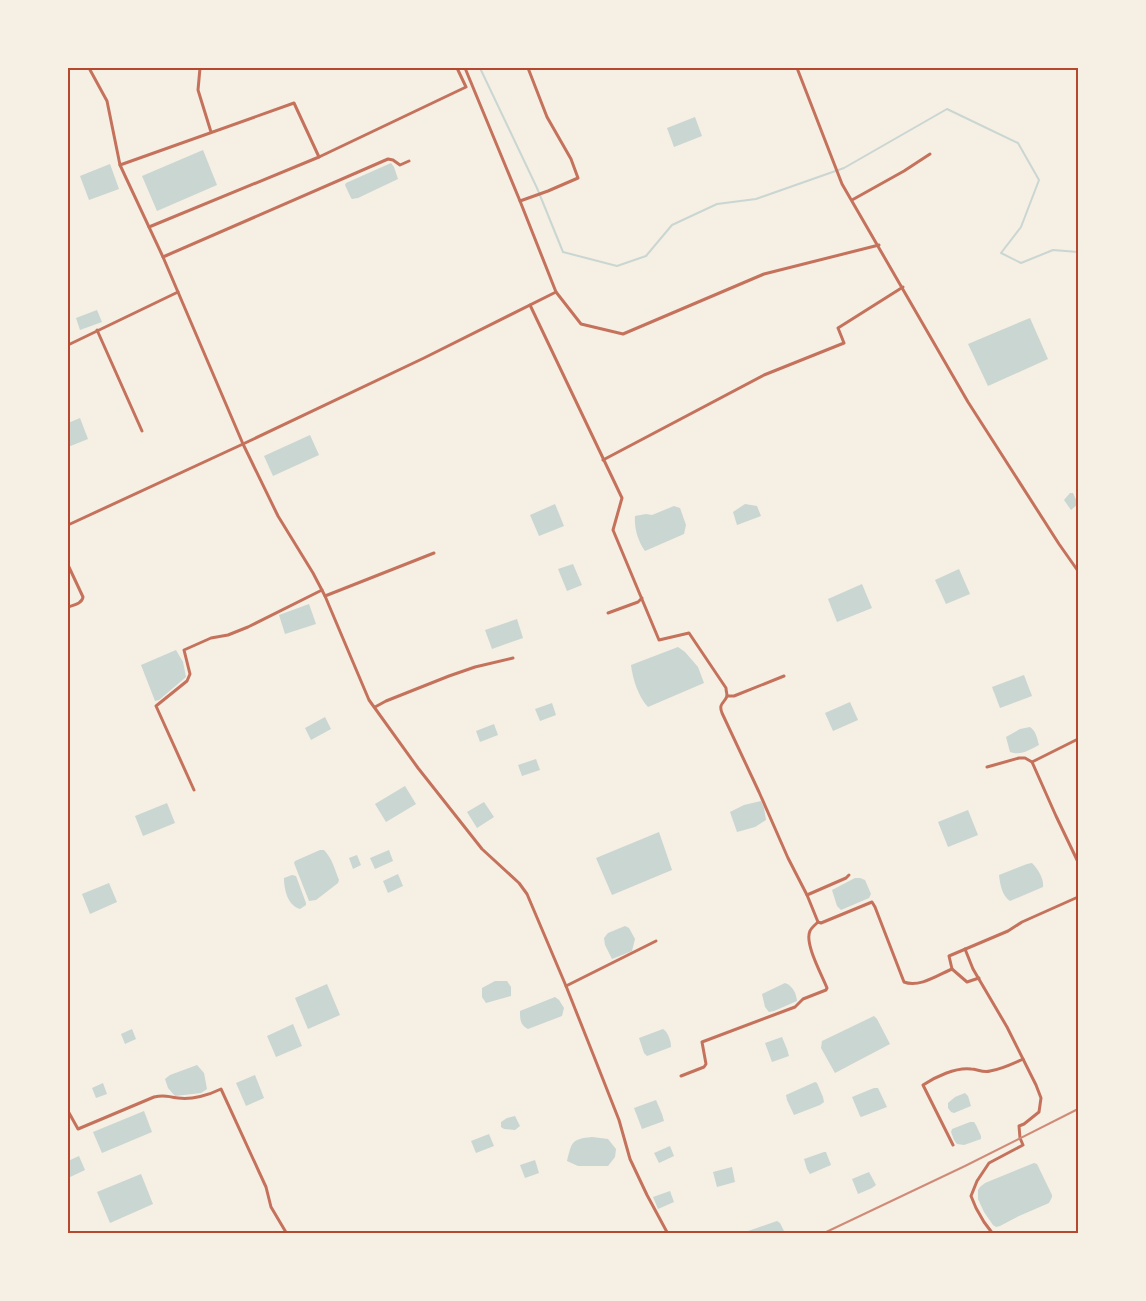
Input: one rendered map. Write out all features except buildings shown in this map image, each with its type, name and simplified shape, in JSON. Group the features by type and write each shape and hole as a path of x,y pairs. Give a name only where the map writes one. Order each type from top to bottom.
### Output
{"street":[{"path":"89,68 106,101 120,164 164,257 243,444 278,516 325,596 369,700 418,768 482,848 519,883 527,894 619,1120 630,1159 668,1234"},
{"path":"200,68 198,90 211,132"},
{"path":"149,227 319,157 466,87 457,68"},
{"path":"465,68 556,292 581,324 622,334 764,274 879,245"},
{"path":"520,202 578,178 571,160 547,117 528,68"},
{"path":"797,68 842,184 879,245 968,402 1078,571"},
{"path":"120,164 294,103 319,157"},
{"path":"852,200 930,154"},
{"path":"164,257 388,159 400,165 409,161"},
{"path":"603,460 764,375 844,343 838,328 902,287"},
{"path":"68,345 178,292"},
{"path":"68,524 424,358 556,292"},
{"path":"530,305 622,498 613,530 659,640 689,633 722,680 727,696 720,709 788,858 807,894 818,922"},
{"path":"96,330 142,431"},
{"path":"325,596 434,553"},
{"path":"68,565 83,597 80,602 68,607"},
{"path":"194,790 156,706 187,681 190,674 184,650 211,638 228,635 248,627 322,590"},
{"path":"608,613 638,602 642,598"},
{"path":"375,708 449,676 475,667 513,658"},
{"path":"727,696 734,696 784,676"},
{"path":"1032,762 1078,738"},
{"path":"987,767 1019,758 1025,758 1032,762 1078,862"},
{"path":"807,894 849,875"},
{"path":"979,978 968,982 952,969 949,956 1008,931 1022,922 1078,897"},
{"path":"681,1076 704,1067 706,1064 702,1042 795,1007 803,999 828,988 809,945 810,930 818,922 821,923 872,902 904,982 911,985 952,969"},
{"path":"566,986 656,941"},
{"path":"966,949 973,969 1007,1027 1041,1098 1039,1112 1019,1126 1022,1145 989,1163 976,1181 971,1196 984,1222 993,1234"},
{"path":"953,1145 923,1085 936,1077 963,1068 988,1072 1023,1059"},
{"path":"68,1111 78,1129 154,1097 164,1095 178,1098 206,1096 222,1089 266,1187 271,1207 287,1234"}],"shaded area":[{"path":"695,117 702,136 674,147 667,128"},
{"path":"203,150 217,185 157,211 142,176"},
{"path":"391,163 398,179 358,198 351,198 345,185 346,183"},
{"path":"110,164 119,189 89,200 80,176"},
{"path":"97,310 102,322 80,330 76,318"},
{"path":"1030,318 1048,359 988,386 968,344"},
{"path":"80,418 88,439 68,447 68,423"},
{"path":"310,435 319,455 273,476 264,456"},
{"path":"1070,493 1073,493 1078,504 1071,510 1064,500"},
{"path":"555,504 564,526 539,536 530,515"},
{"path":"745,504 757,506 761,516 737,525 733,512"},
{"path":"674,506 680,508 686,525 684,534 645,551 637,534 635,516 652,515"},
{"path":"573,564 582,585 567,591 558,569"},
{"path":"959,569 970,594 946,604 935,580"},
{"path":"862,584 872,608 837,622 828,599"},
{"path":"309,604 316,624 285,634 279,615"},
{"path":"517,619 523,638 492,649 485,630"},
{"path":"678,647 698,667 704,683 648,707 636,688 631,665"},
{"path":"176,650 183,662 186,677 159,700 155,701 141,665"},
{"path":"1024,675 1032,696 1000,708 992,687"},
{"path":"850,702 858,720 833,731 825,713"},
{"path":"552,703 556,715 540,721 535,709"},
{"path":"325,717 331,729 311,740 305,728"},
{"path":"494,724 498,735 480,742 476,731"},
{"path":"1030,727 1035,733 1039,745 1021,753 1010,752 1006,737 1020,729"},
{"path":"536,759 540,770 522,776 518,765"},
{"path":"405,786 416,804 386,822 375,804"},
{"path":"761,801 766,820 755,827 737,832 730,812 744,805"},
{"path":"484,802 494,817 477,828 467,812"},
{"path":"167,803 175,823 143,836 135,816"},
{"path":"968,810 978,835 948,847 938,822"},
{"path":"659,832 672,870 612,895 596,858"},
{"path":"320,850 324,850 329,857 339,880 338,883 316,900 309,901 294,863"},
{"path":"389,850 393,861 375,869 370,858"},
{"path":"357,855 361,865 353,869 349,858"},
{"path":"1032,863 1040,874 1043,887 1010,901 1003,893 999,875"},
{"path":"398,874 403,886 388,893 383,881"},
{"path":"292,875 296,876 306,903 300,909 292,905 286,892 284,878"},
{"path":"855,878 865,880 871,894 869,898 841,910 837,906 832,890"},
{"path":"109,883 117,902 90,914 82,894"},
{"path":"625,926 629,928 635,939 632,951 612,959 605,945 604,938 608,933"},
{"path":"495,981 507,981 511,987 511,996 486,1003 482,997 482,988"},
{"path":"785,983 794,990 797,1001 769,1012 765,1007 762,994"},
{"path":"327,984 340,1015 308,1029 295,998"},
{"path":"555,997 564,1008 562,1016 528,1029 523,1026 520,1019 520,1011"},
{"path":"874,1016 890,1044 835,1073 821,1048 822,1041"},
{"path":"293,1024 302,1046 276,1057 267,1036"},
{"path":"132,1029 136,1039 125,1044 121,1034"},
{"path":"663,1029 669,1037 671,1047 647,1056 644,1053 639,1038"},
{"path":"782,1037 789,1056 772,1062 765,1043"},
{"path":"197,1065 204,1073 207,1089 201,1093 175,1096 168,1088 165,1079 170,1075"},
{"path":"255,1075 264,1098 246,1106 236,1083"},
{"path":"815,1082 824,1102 794,1115 786,1095"},
{"path":"103,1083 107,1094 96,1098 92,1088"},
{"path":"878,1088 887,1107 861,1117 852,1097"},
{"path":"965,1093 971,1106 954,1113 951,1112 948,1108 948,1103 955,1097"},
{"path":"656,1100 664,1121 642,1129 634,1108"},
{"path":"144,1111 152,1132 102,1153 93,1132"},
{"path":"515,1116 520,1126 515,1130 501,1127 501,1122"},
{"path":"974,1122 976,1125 981,1139 964,1145 957,1144 951,1132 952,1129"},
{"path":"489,1134 494,1146 476,1153 471,1141"},
{"path":"592,1137 608,1139 616,1149 615,1157 608,1166 578,1166 567,1161 570,1150 576,1140"},
{"path":"670,1146 674,1156 659,1163 654,1153"},
{"path":"826,1152 831,1165 810,1174 804,1159"},
{"path":"79,1156 85,1170 68,1178 68,1161"},
{"path":"535,1160 539,1173 525,1178 520,1165"},
{"path":"1034,1163 1037,1164 1052,1195 1049,1203 996,1227 984,1212 978,1199 978,1190 985,1183"},
{"path":"732,1167 735,1182 717,1187 713,1172"},
{"path":"869,1172 876,1185 858,1194 852,1179"},
{"path":"141,1174 153,1204 110,1223 97,1192"},
{"path":"670,1191 674,1202 658,1209 653,1197"},
{"path":"777,1221 785,1233 747,1233 748,1231"}],"waterway":[{"path":"480,68 537,188 563,252 617,266 646,256 672,225 717,204 756,199 844,168 947,109 1018,143 1039,180 1021,227 1001,253 1021,263 1053,250 1078,252"}],"railway":[{"path":"822,1234 965,1166 1078,1109"}]}
